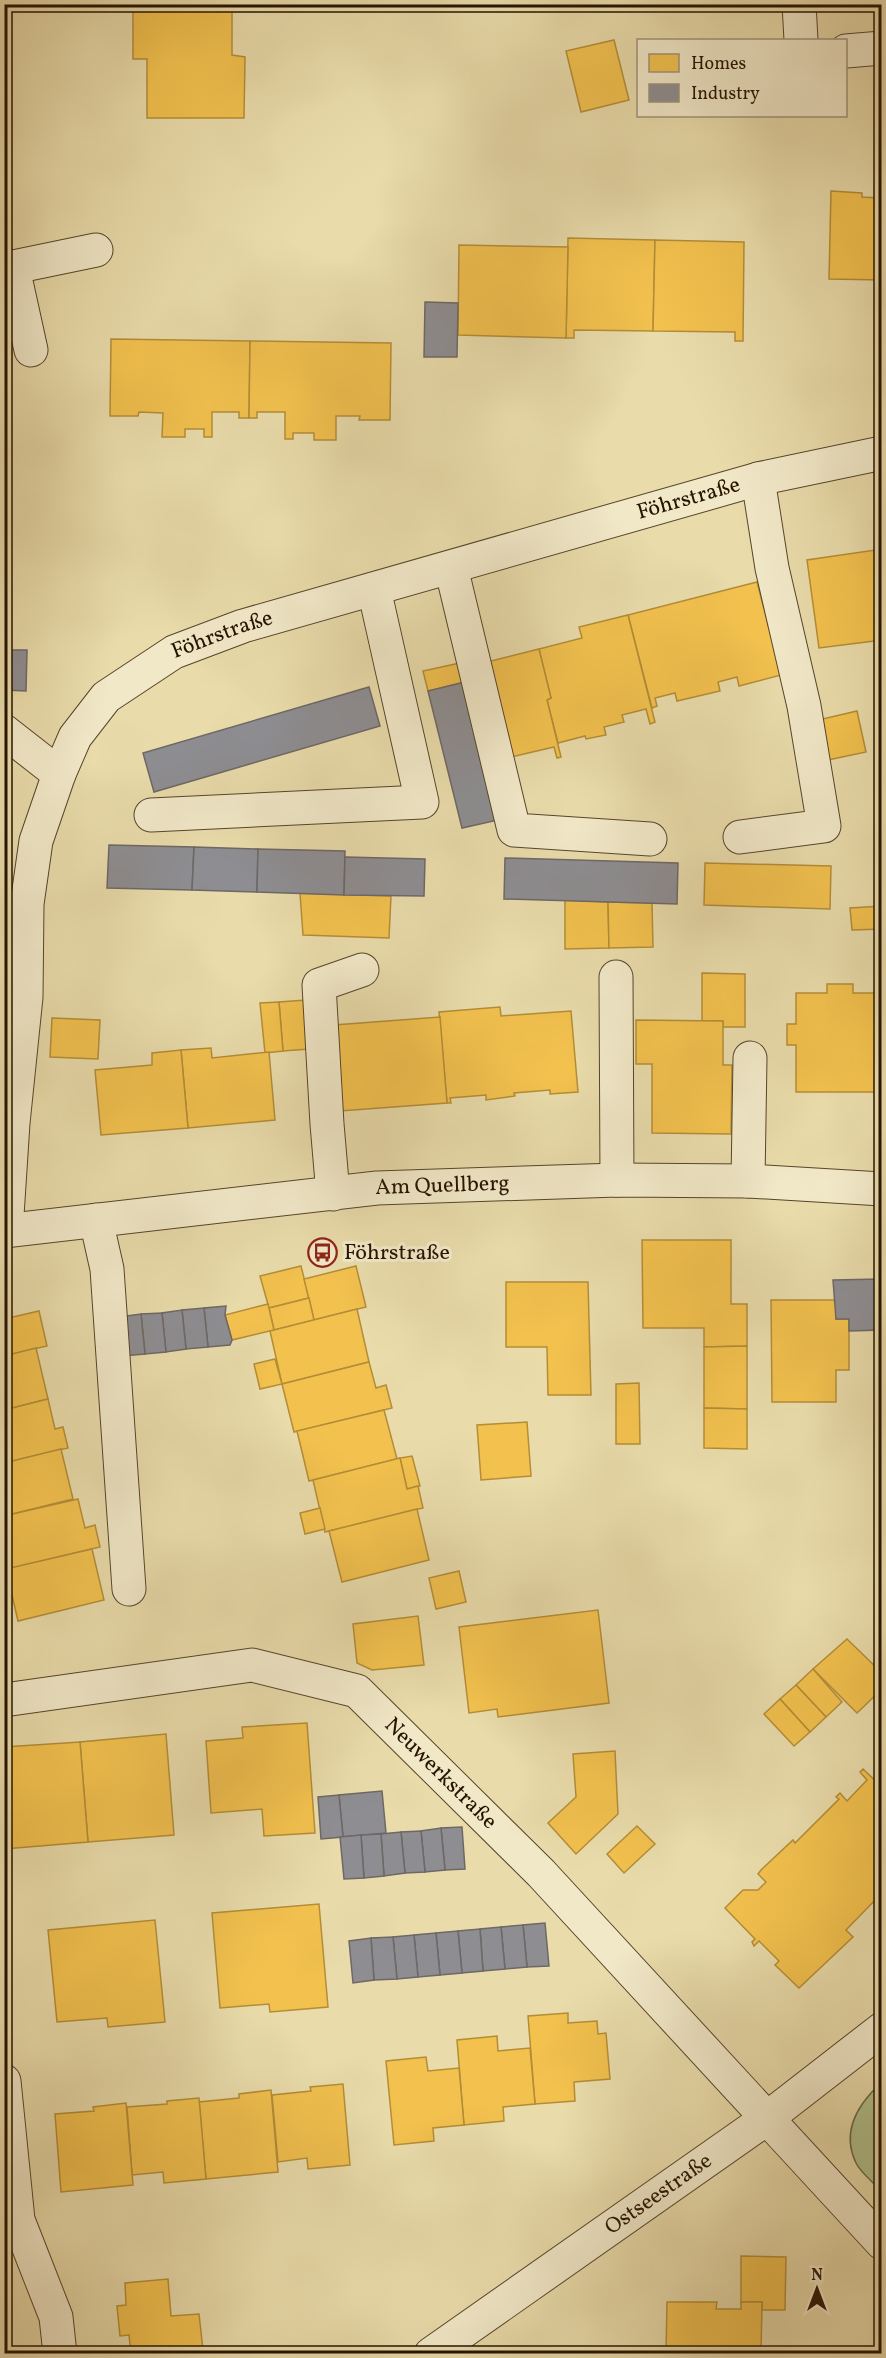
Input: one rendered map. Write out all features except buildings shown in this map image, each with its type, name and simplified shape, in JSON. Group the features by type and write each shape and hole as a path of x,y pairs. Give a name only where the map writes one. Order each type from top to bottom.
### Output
{"street":[{"path":"799,4 801,39"},
{"path":"847,51 882,48"},
{"path":"31,350 9,268 96,250"},
{"name":"Föhrstraße","path":"5,1231 12,1123 26,997 16,905 59,774 75,737 106,697 174,652 243,626 758,479 882,453"},
{"path":"740,837 824,826 804,706 772,568 758,479"},
{"path":"451,567 514,830 650,839"},
{"path":"151,815 422,802 374,589"},
{"path":"4,732 59,774"},
{"path":"333,1194 320,985 362,970"},
{"path":"616,977 617,1180"},
{"path":"748,1180 750,1058"},
{"name":"Am Quellberg","path":"5,1231 377,1188 617,1180 748,1180 882,1189"},
{"path":"96,1220 107,1269 129,1588"},
{"name":"Neuwerkstraße","path":"4,1700 252,1665 357,1691 541,1874 882,2243"},
{"name":"Ostseestraße","path":"431,2354 766,2119 882,2029"},
{"path":"4,2081 18,2220 56,2317 60,2354"}],"green space":[{"path":"881,2083 881,2191 858,2167 850,2140 854,2119 859,2109"}],"place":[{"name":"Föhrstraße","path":"323,1253"}]}
